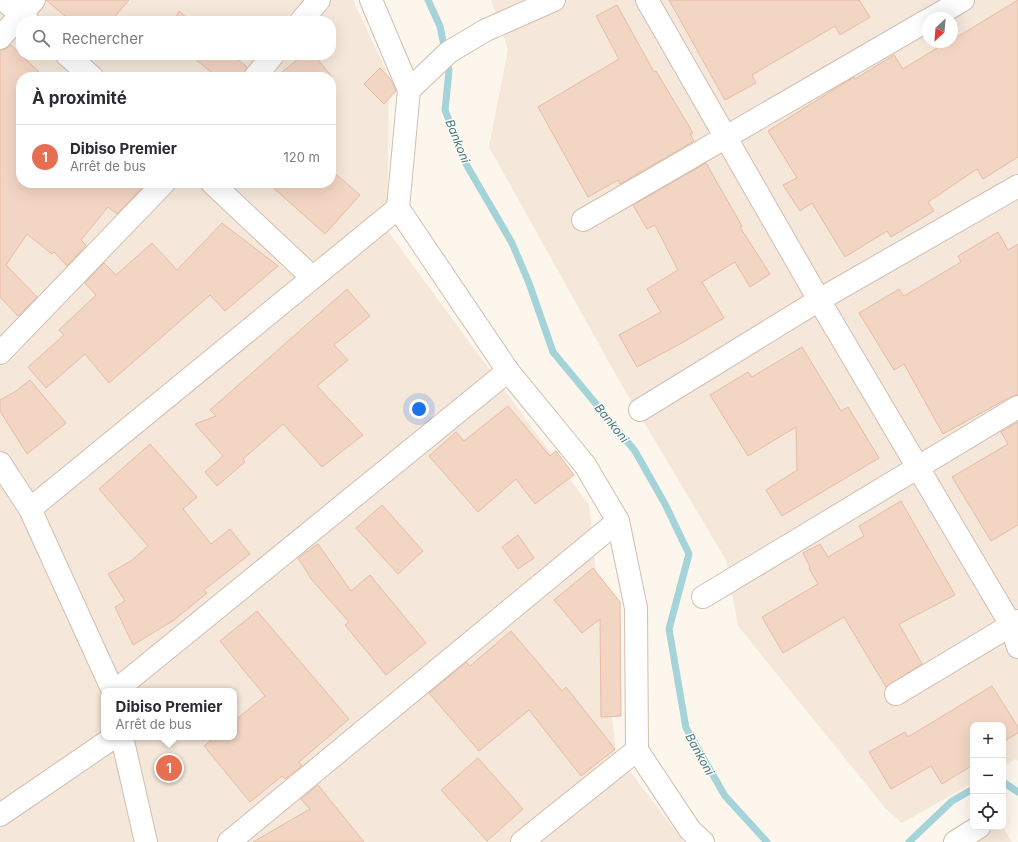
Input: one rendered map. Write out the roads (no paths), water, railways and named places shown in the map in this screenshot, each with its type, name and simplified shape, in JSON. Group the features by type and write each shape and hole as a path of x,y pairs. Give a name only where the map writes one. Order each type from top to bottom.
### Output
{"street":[{"path":"4,0 28,12"},
{"path":"305,16 318,0"},
{"path":"371,0 410,90 398,208 508,371 585,465 618,521 636,608 636,750 690,830 703,842"},
{"path":"410,90 450,52 486,30 554,0"},
{"path":"647,0 819,300 918,467 1015,623 1018,647"},
{"path":"942,12 963,0"},
{"path":"0,38 16,23"},
{"path":"583,220 922,24"},
{"path":"73,60 86,72"},
{"path":"259,72 269,60"},
{"path":"640,410 819,300 1018,186"},
{"path":"0,353 159,188"},
{"path":"217,188 312,277"},
{"path":"30,509 398,208"},
{"path":"118,688 508,371"},
{"path":"703,597 1018,407"},
{"path":"0,463 30,509 113,688"},
{"path":"229,842 618,521"},
{"path":"896,694 1015,623"},
{"path":"0,815 110,740"},
{"path":"123,740 146,842"},
{"path":"522,842 636,750"},
{"path":"955,842 974,830"}],"waterway":[{"name":"Bankoni","path":"428,0 440,26 449,71 445,110 466,164 512,243 529,283 553,352 635,451 665,504 689,554 669,629 686,728 725,796 767,842"},
{"name":"Bankoni","path":"1006,784 1018,792"},
{"name":"Bankoni","path":"909,842 952,801 970,791"}],"place":[{"name":"Dibiso Premier","path":"169,768"}]}
